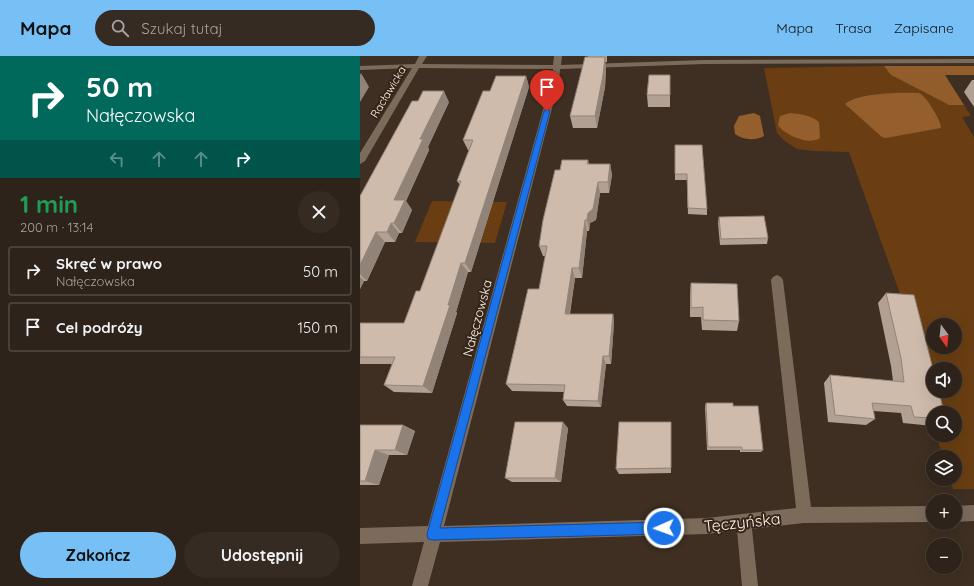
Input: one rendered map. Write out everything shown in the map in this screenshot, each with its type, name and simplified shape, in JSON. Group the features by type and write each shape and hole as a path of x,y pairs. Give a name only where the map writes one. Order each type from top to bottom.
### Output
{"street":[{"name":"Racławicka","path":"360,161 423,56"},
{"path":"360,68 558,61 704,59 974,61"},
{"name":"Nałęczowska","path":"420,586 555,81 558,61"},
{"path":"777,280 804,515"},
{"path":"962,514 974,513"},
{"name":"Tęczyńska","path":"360,536 699,526 804,515 926,514"},
{"path":"744,522 750,586"}],"shaded area":[{"path":"884,66 891,75 949,105 964,105 971,116 962,117 974,137 974,489 953,489 952,486 962,486 962,450 941,450 938,442 962,442 962,406 931,406 929,398 962,398 962,362 926,362 926,387 904,305 849,152 797,149 786,142 777,133 764,68"},
{"path":"884,66 974,66 974,75 945,75 964,105 949,105 891,75"},
{"path":"919,93 933,109 939,120 941,128 886,138 882,137 845,104 851,100 869,95"},
{"path":"754,113 760,116 764,136 757,139 749,139 742,138 735,134 734,126 739,116"},
{"path":"790,113 809,116 819,122 820,138 810,141 804,140 791,136 781,129 778,125 780,116"},
{"path":"432,201 507,202 495,243 415,242"}],"building":[{"path":"585,57 605,57 595,116 570,116"},
{"path":"649,75 670,75 670,95 647,95"},
{"path":"496,76 526,76 465,263 461,263 448,305 450,305 423,386 384,385 395,357 360,357 360,323 404,323 416,291 420,291 461,181 457,181 473,140 463,140 483,91 490,91"},
{"path":"423,91 444,91 420,139 423,139 394,200 405,200 394,223 391,223 387,232 376,232 360,265 360,196 412,101 418,101"},
{"path":"675,145 702,145 707,209 688,208 687,174 675,174"},
{"path":"562,160 588,160 587,164 610,164 608,182 598,182 593,209 588,213 587,220 585,220 579,268 572,268 565,314 613,314 609,356 603,356 598,401 563,400 565,385 506,384 528,289 539,289 547,246 539,246 543,220 555,170 560,170"},
{"path":"764,216 768,238 721,239 719,217"},
{"path":"691,283 737,284 739,321 703,320 703,307 691,308"},
{"path":"886,293 914,295 926,342 926,354 929,354 931,362 926,362 926,398 941,398 942,406 926,406 926,418 914,417 911,406 872,403 875,419 835,415 830,375 904,382 901,358"},
{"path":"706,403 733,403 733,406 758,406 763,450 742,450 742,447 708,447"},
{"path":"515,422 563,422 555,478 505,478"},
{"path":"619,422 671,422 671,468 616,469"},
{"path":"360,425 403,425 395,450 375,450 365,481 360,481"}],"route":[{"path":"547,111 433,534 664,528"}]}
